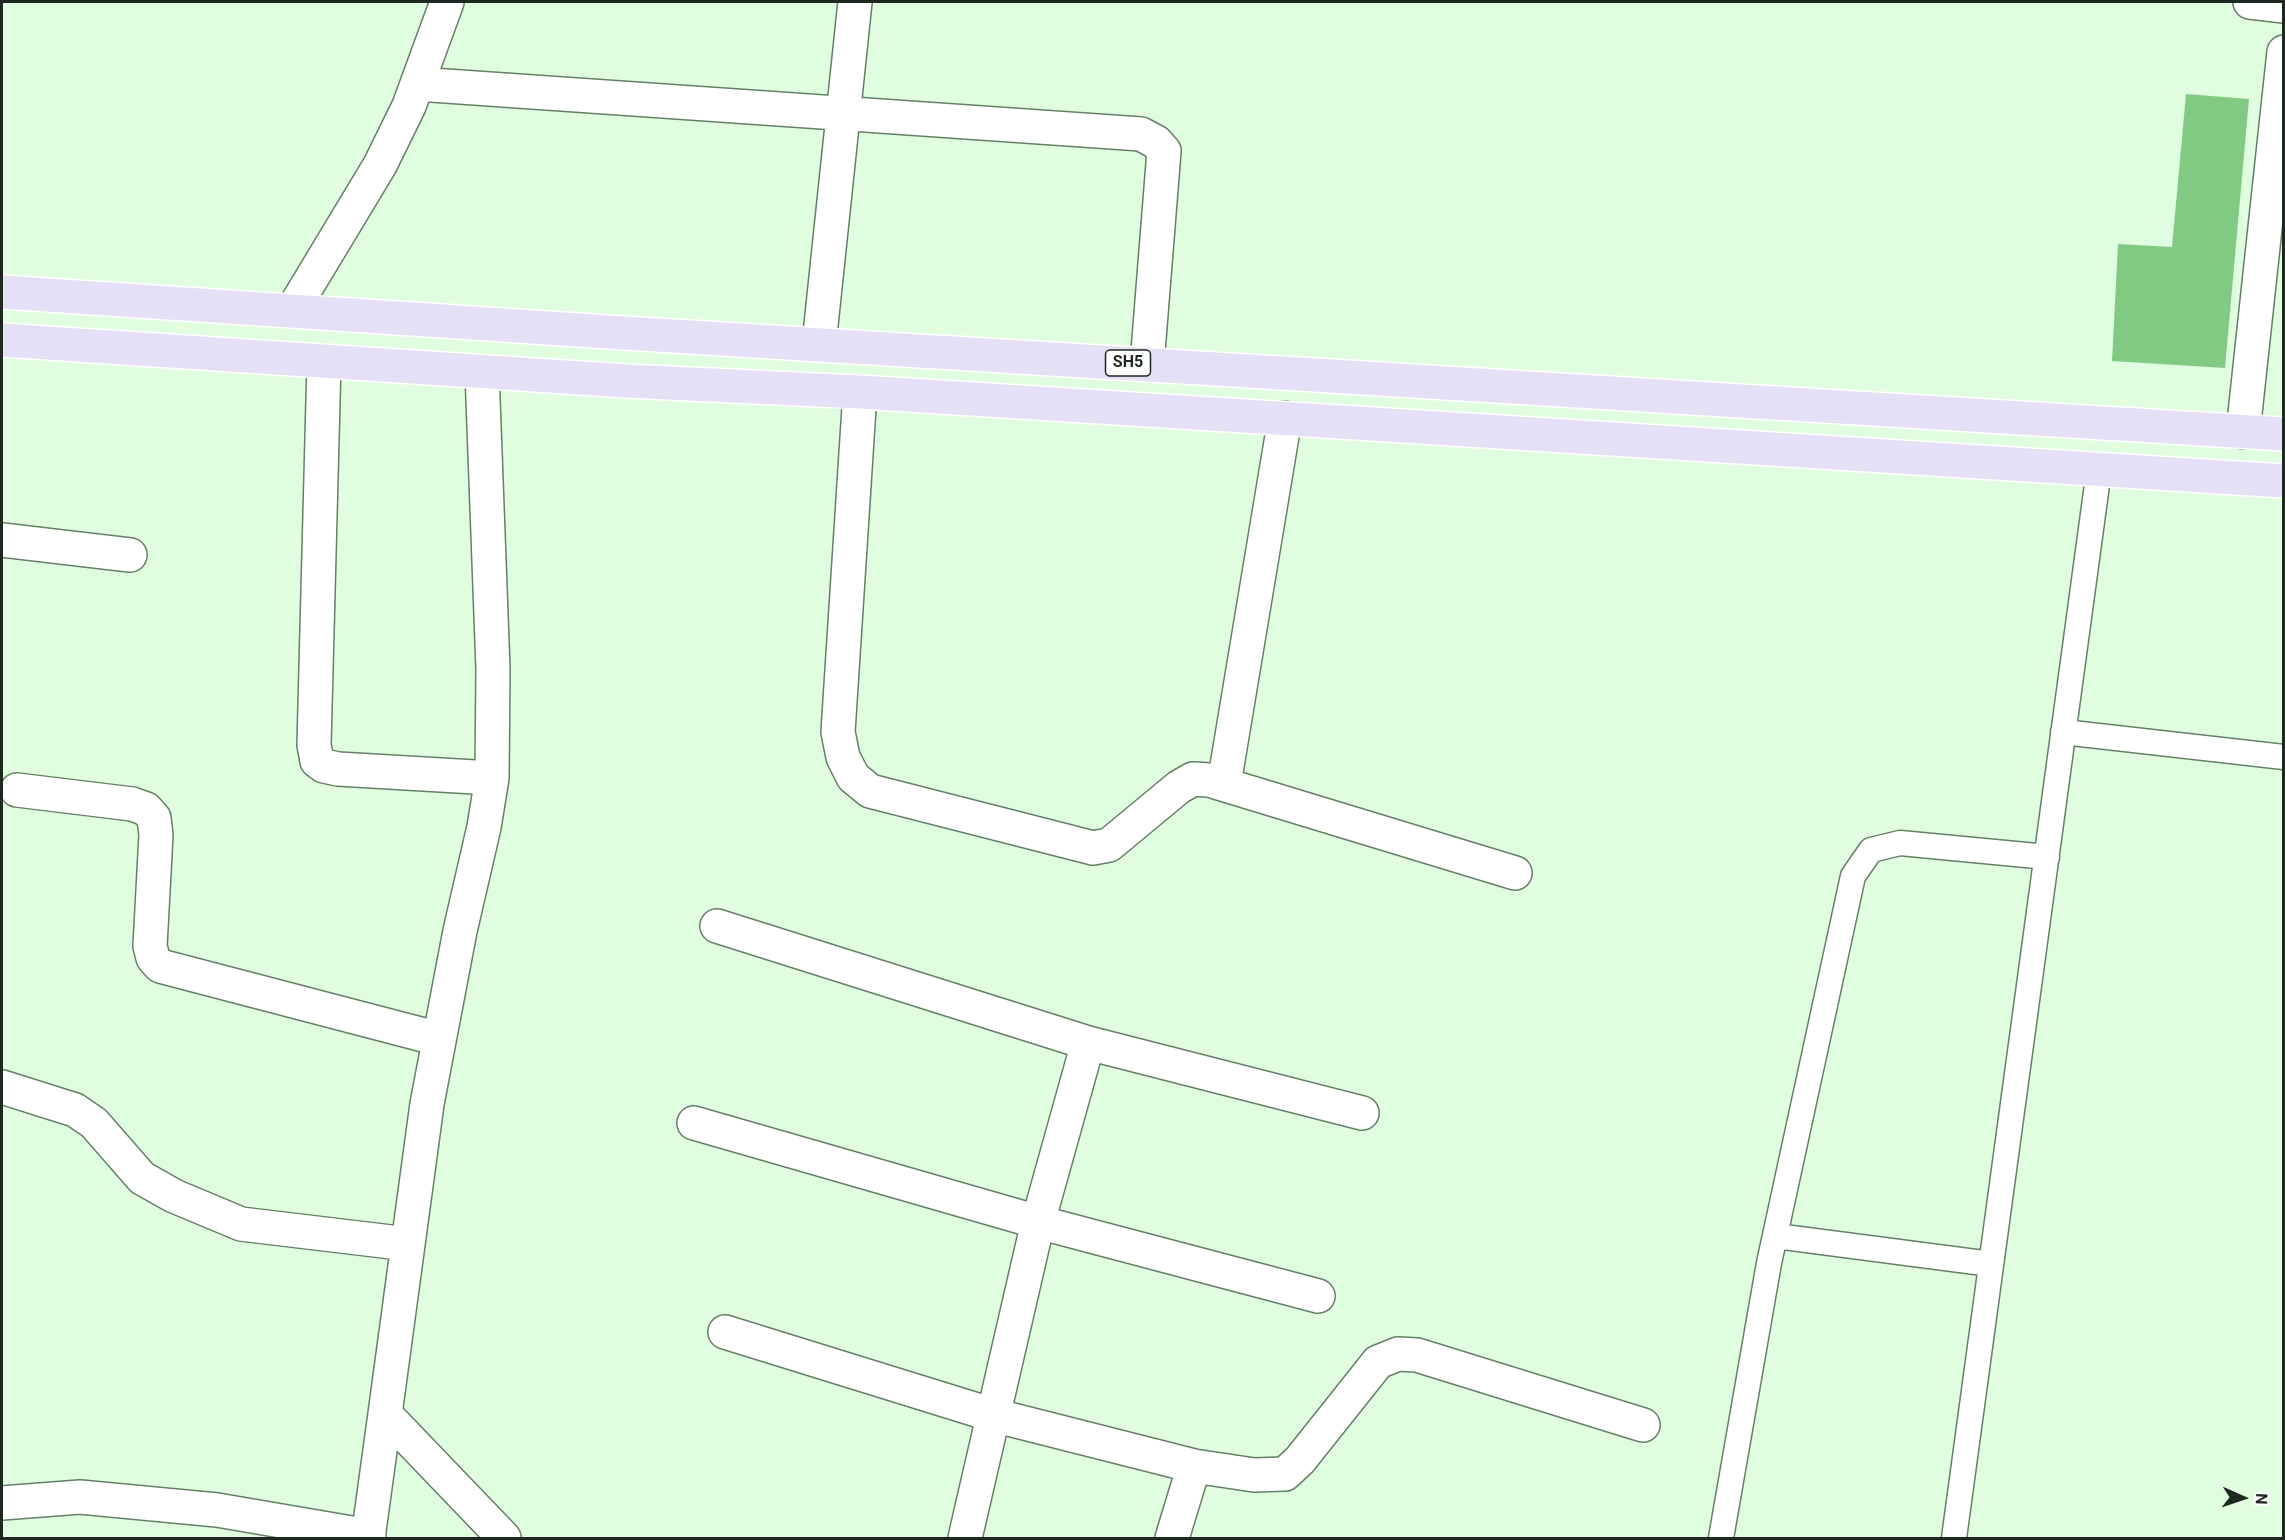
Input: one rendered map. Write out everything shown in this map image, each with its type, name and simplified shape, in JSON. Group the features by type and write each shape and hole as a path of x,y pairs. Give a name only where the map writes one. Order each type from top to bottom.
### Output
{"main road":[{"name":"SH5","path":"2,292 2283,434"},
{"path":"2,340 627,381 860,392 2283,481"}],"street":[{"path":"292,311 380,165 409,106 447,2"},
{"path":"819,344 855,2"},
{"path":"2250,2 2283,6"},
{"path":"2243,432 2283,52"},
{"path":"417,84 1141,135 1156,142 1164,151 1147,364"},
{"path":"324,362 314,745 317,761 324,766 338,769 492,778"},
{"path":"2,1503 80,1497 217,1510 369,1537 427,1104 492,778 493,669 482,372"},
{"path":"860,392 838,732 843,757 853,777 870,791 1092,848 1109,845 1179,787 1192,779 1209,780 1515,873"},
{"path":"1224,784 1285,418"},
{"path":"2,540 130,555"},
{"path":"17,790 132,804 146,809 154,818 156,835 150,946 153,958 160,966 440,1039"},
{"path":"717,926 1088,1043 1362,1113"},
{"path":"965,1539 1038,1222 1088,1043"},
{"path":"2,1088 75,1110 94,1123 142,1178 174,1196 241,1224 408,1244"},
{"path":"694,1123 1038,1222 1318,1296"},
{"path":"725,1332 993,1415 1194,1466 1254,1475 1285,1474 1300,1460 1378,1362 1398,1354 1417,1355 1643,1425"},
{"path":"385,1414 504,1539"},
{"path":"1172,1539 1194,1466"}],"lane":[{"path":"1954,1539 2099,470"},
{"path":"2063,732 2283,757"},
{"path":"1721,1539 1776,1236 1853,876 1871,850 1900,843 2047,857"},
{"path":"1776,1236 1991,1264"}],"building":[{"path":"2186,94 2249,99 2225,368 2112,361 2118,244 2172,247"}]}
